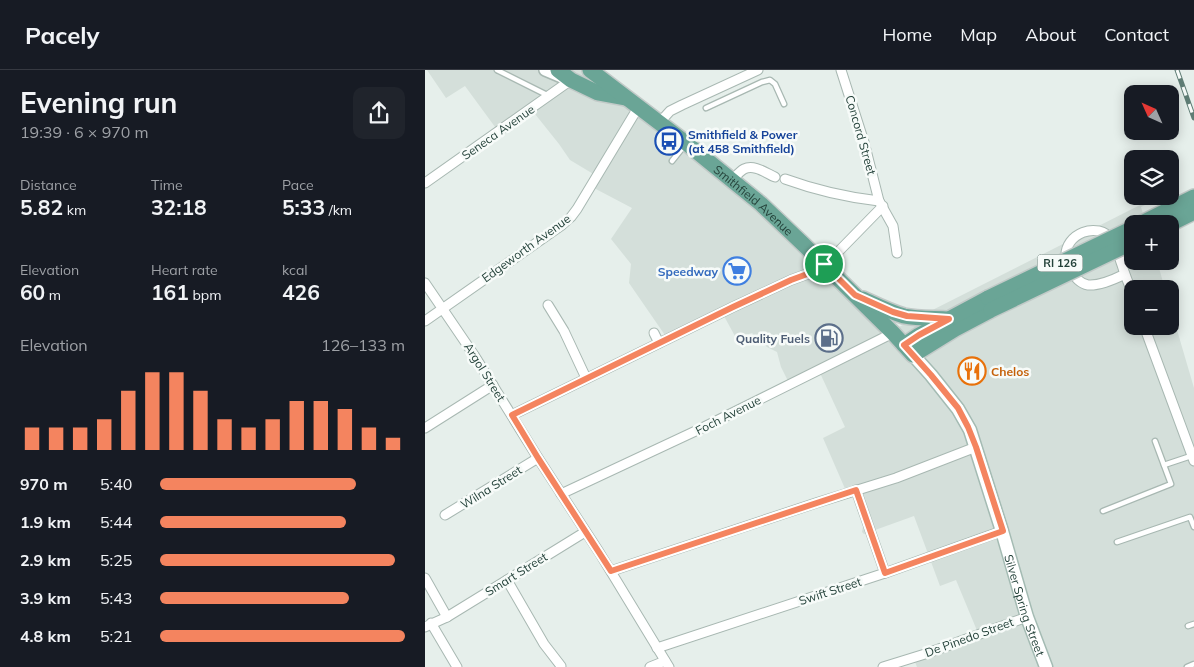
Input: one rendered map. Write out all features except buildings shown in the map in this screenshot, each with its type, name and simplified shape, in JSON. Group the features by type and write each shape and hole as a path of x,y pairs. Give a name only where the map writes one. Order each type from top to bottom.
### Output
{"main road":[{"path":"558,70 571,80 598,93 633,102"},
{"name":"Smithfield Avenue","path":"589,70 660,122 774,216 909,350"},
{"path":"1159,215 1194,198"},
{"path":"1179,219 1194,212"},
{"name":"RI 126","path":"909,350 955,329 989,304 1124,233"},
{"name":"RI 126","path":"949,319 989,304 1124,246"},
{"path":"855,295 903,315 949,319"},
{"path":"909,350 919,335 949,319"},
{"name":"Silver Spring Street","path":"909,350 958,408 970,430 1003,531 1027,617 1046,667"}],"street":[{"path":"545,70 571,80"},
{"path":"660,122 670,111 758,70"},
{"name":"Concord Street","path":"841,70 881,203 893,226 897,253"},
{"name":"Seneca Avenue","path":"425,183 571,80"},
{"name":"Edgeworth Avenue","path":"425,321 571,217 633,102"},
{"path":"732,180 744,169 751,167 760,169 775,177"},
{"path":"512,415 761,293 810,273 839,252 881,203 813,189 785,179"},
{"path":"1125,274 1097,284 1088,285 1080,281 1073,275 1067,263 1066,254 1069,244 1080,234 1088,231 1096,230 1105,233 1113,241 1127,280"},
{"name":"Argol Street","path":"425,283 475,355 538,458 611,571 667,664"},
{"path":"547,305 563,331 586,378"},
{"path":"654,333 659,343"},
{"name":"Foch Avenue","path":"561,494 702,428 893,333"},
{"path":"1147,335 1193,458"},
{"path":"425,428 493,385"},
{"path":"611,571 896,478 976,447"},
{"name":"Wilna Street","path":"445,515 538,458"},
{"path":"856,490 885,573"},
{"name":"Swift Street","path":"657,648 885,573 1003,531"},
{"name":"Smart Street","path":"428,625 447,617 585,532"},
{"path":"425,578 447,617"},
{"path":"507,580 544,644 561,666"},
{"name":"De Pinedo Street","path":"883,667 1027,617"},
{"path":"428,625 457,667"},
{"path":"650,667 667,664"}],"lane":[{"path":"497,70 549,96"},
{"path":"706,108 770,80 775,84 784,104"},
{"path":"672,161 686,143"},
{"path":"1103,511 1171,484 1155,441"},
{"path":"1165,465 1193,458"},
{"path":"1117,542 1190,517 1194,527"},
{"path":"1188,626 1194,624"},
{"path":"1187,667 1194,664"}],"shaded area":[{"path":"427,70 590,70 718,166 889,332 1140,205 1145,205 1141,207 1143,215 1124,215 1124,270 1160,270 1162,280 1124,280 1124,335 1178,335 1194,388 1194,667 917,667 914,659 978,633 956,580 940,586 914,516 864,534 862,532 865,517 859,512 852,492 846,491 823,438 845,427 820,373 790,385 781,367 777,352 767,347 752,333 736,338 724,316 669,341 629,283 631,264 611,239 632,208 592,187 595,175 570,160 531,109 498,131 465,86 446,98"}],"railway":[{"path":"1177,70 1194,118"}],"place":[{"name":"Smithfield & Power (at 458 Smithfield)","path":"669,141"},
{"name":"Speedway","path":"737,271"},
{"name":"Quality Fuels","path":"829,338"},
{"name":"Chelos","path":"972,371"}],"route":[{"path":"824,264 855,295 893,312 907,316 949,319 904,345 958,408 970,430 1003,531 885,573 856,490 611,571 512,415 733,307 810,273 824,264"}]}
